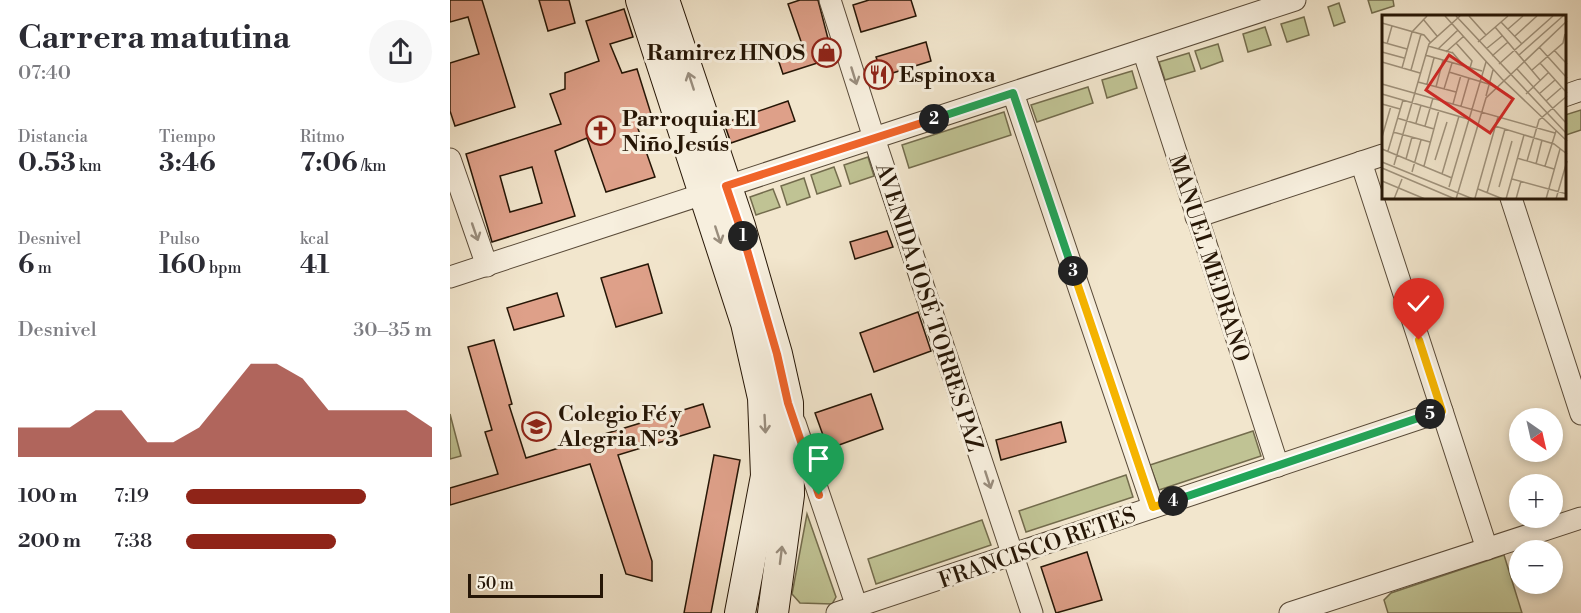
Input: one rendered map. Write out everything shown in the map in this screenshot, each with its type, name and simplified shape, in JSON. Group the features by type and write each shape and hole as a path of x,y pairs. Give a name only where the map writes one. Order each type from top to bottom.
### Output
{"main road":[{"path":"641,0 777,354 788,403 789,495 773,613"},
{"path":"664,0 715,190 753,347 766,424 766,476 740,613"}],"street":[{"name":"AVENIDA JOSÉ TORRES PAZ","path":"831,0 873,138 1032,613"},
{"path":"450,278 1295,0"},
{"name":"MANUEL MEDRANO","path":"1143,50 1278,466"},
{"path":"1566,95 1581,90"},
{"path":"1013,93 1153,507"},
{"path":"1196,217 1382,155"},
{"path":"450,159 487,266"},
{"path":"1360,162 1487,549"},
{"path":"1512,200 1581,414"},
{"path":"788,403 851,611"},
{"name":"FRANCISCO RETES","path":"851,611 1442,411"},
{"path":"1300,610 1581,518"},
{"path":"1300,610 1333,613"}],"green space":[{"path":"1368,0 1393,0 1394,6 1372,13"},
{"path":"1339,3 1345,22 1334,26 1328,7"},
{"path":"1304,17 1309,35 1287,42 1281,24"},
{"path":"1265,27 1271,45 1248,52 1243,34"},
{"path":"1218,44 1223,61 1201,69 1195,51"},
{"path":"1189,53 1195,71 1165,80 1159,62"},
{"path":"1132,71 1137,88 1107,98 1102,80"},
{"path":"1088,87 1093,103 1037,122 1031,105"},
{"path":"1581,110 1581,130 1566,135 1566,115"},
{"path":"1004,112 1011,135 909,168 902,145"},
{"path":"868,157 874,176 850,184 844,165"},
{"path":"834,167 841,186 817,194 811,175"},
{"path":"804,178 810,197 787,205 781,186"},
{"path":"773,189 780,207 756,215 750,197"},
{"path":"450,414 461,456 450,459"},
{"path":"1253,431 1261,456 1159,490 1150,465"},
{"path":"1126,475 1133,497 1026,532 1019,511"},
{"path":"807,514 836,597 832,604 800,603 792,594"},
{"path":"982,520 991,545 876,584 868,559"},
{"path":"1504,555 1509,571 1509,594 1516,594 1522,613 1388,613 1384,600 1391,593"}],"building":[{"path":"450,0 482,0 515,107 455,126 450,111 450,63 479,54 468,17 450,22"},
{"path":"539,0 569,0 575,23 548,31"},
{"path":"800,0 818,0 833,58 783,74 778,59 804,50 788,4"},
{"path":"869,0 911,0 916,16 861,32 853,5"},
{"path":"624,9 633,37 610,44 622,73 637,69 652,117 636,123 655,177 606,192 587,138 555,151 575,216 492,242 466,154 561,124 550,94 565,89 565,73 599,61 586,21","holes":["532,167 542,203 510,212 500,176"]},
{"path":"926,42 931,61 883,76 876,57"},
{"path":"788,101 795,121 731,143 724,123"},
{"path":"887,231 893,247 855,259 850,242"},
{"path":"648,264 662,313 616,327 601,278"},
{"path":"557,293 564,316 514,330 507,308"},
{"path":"918,312 931,351 874,372 860,333"},
{"path":"494,340 512,404 509,405 526,458 703,404 710,427 618,455 652,561 652,581 626,574 590,464 450,505 450,488 498,474 485,432 492,430 468,347"},
{"path":"871,394 883,429 828,449 815,413"},
{"path":"1061,422 1066,442 1001,460 996,440"},
{"path":"714,455 740,460 711,613 684,613"},
{"path":"1087,552 1102,600 1056,613 1041,567"}],"place":[{"name":"Ramirez HNOS","path":"826,52"},
{"name":"Espinoxa","path":"878,74"},
{"name":"Parroquia El Niño Jesús","path":"601,131"},
{"name":"Colegio Fé y Alegria N°3","path":"537,426"}],"route":[{"path":"819,495 788,403 777,354 726,186 1013,93 1153,507 1442,411 1419,340"}]}
